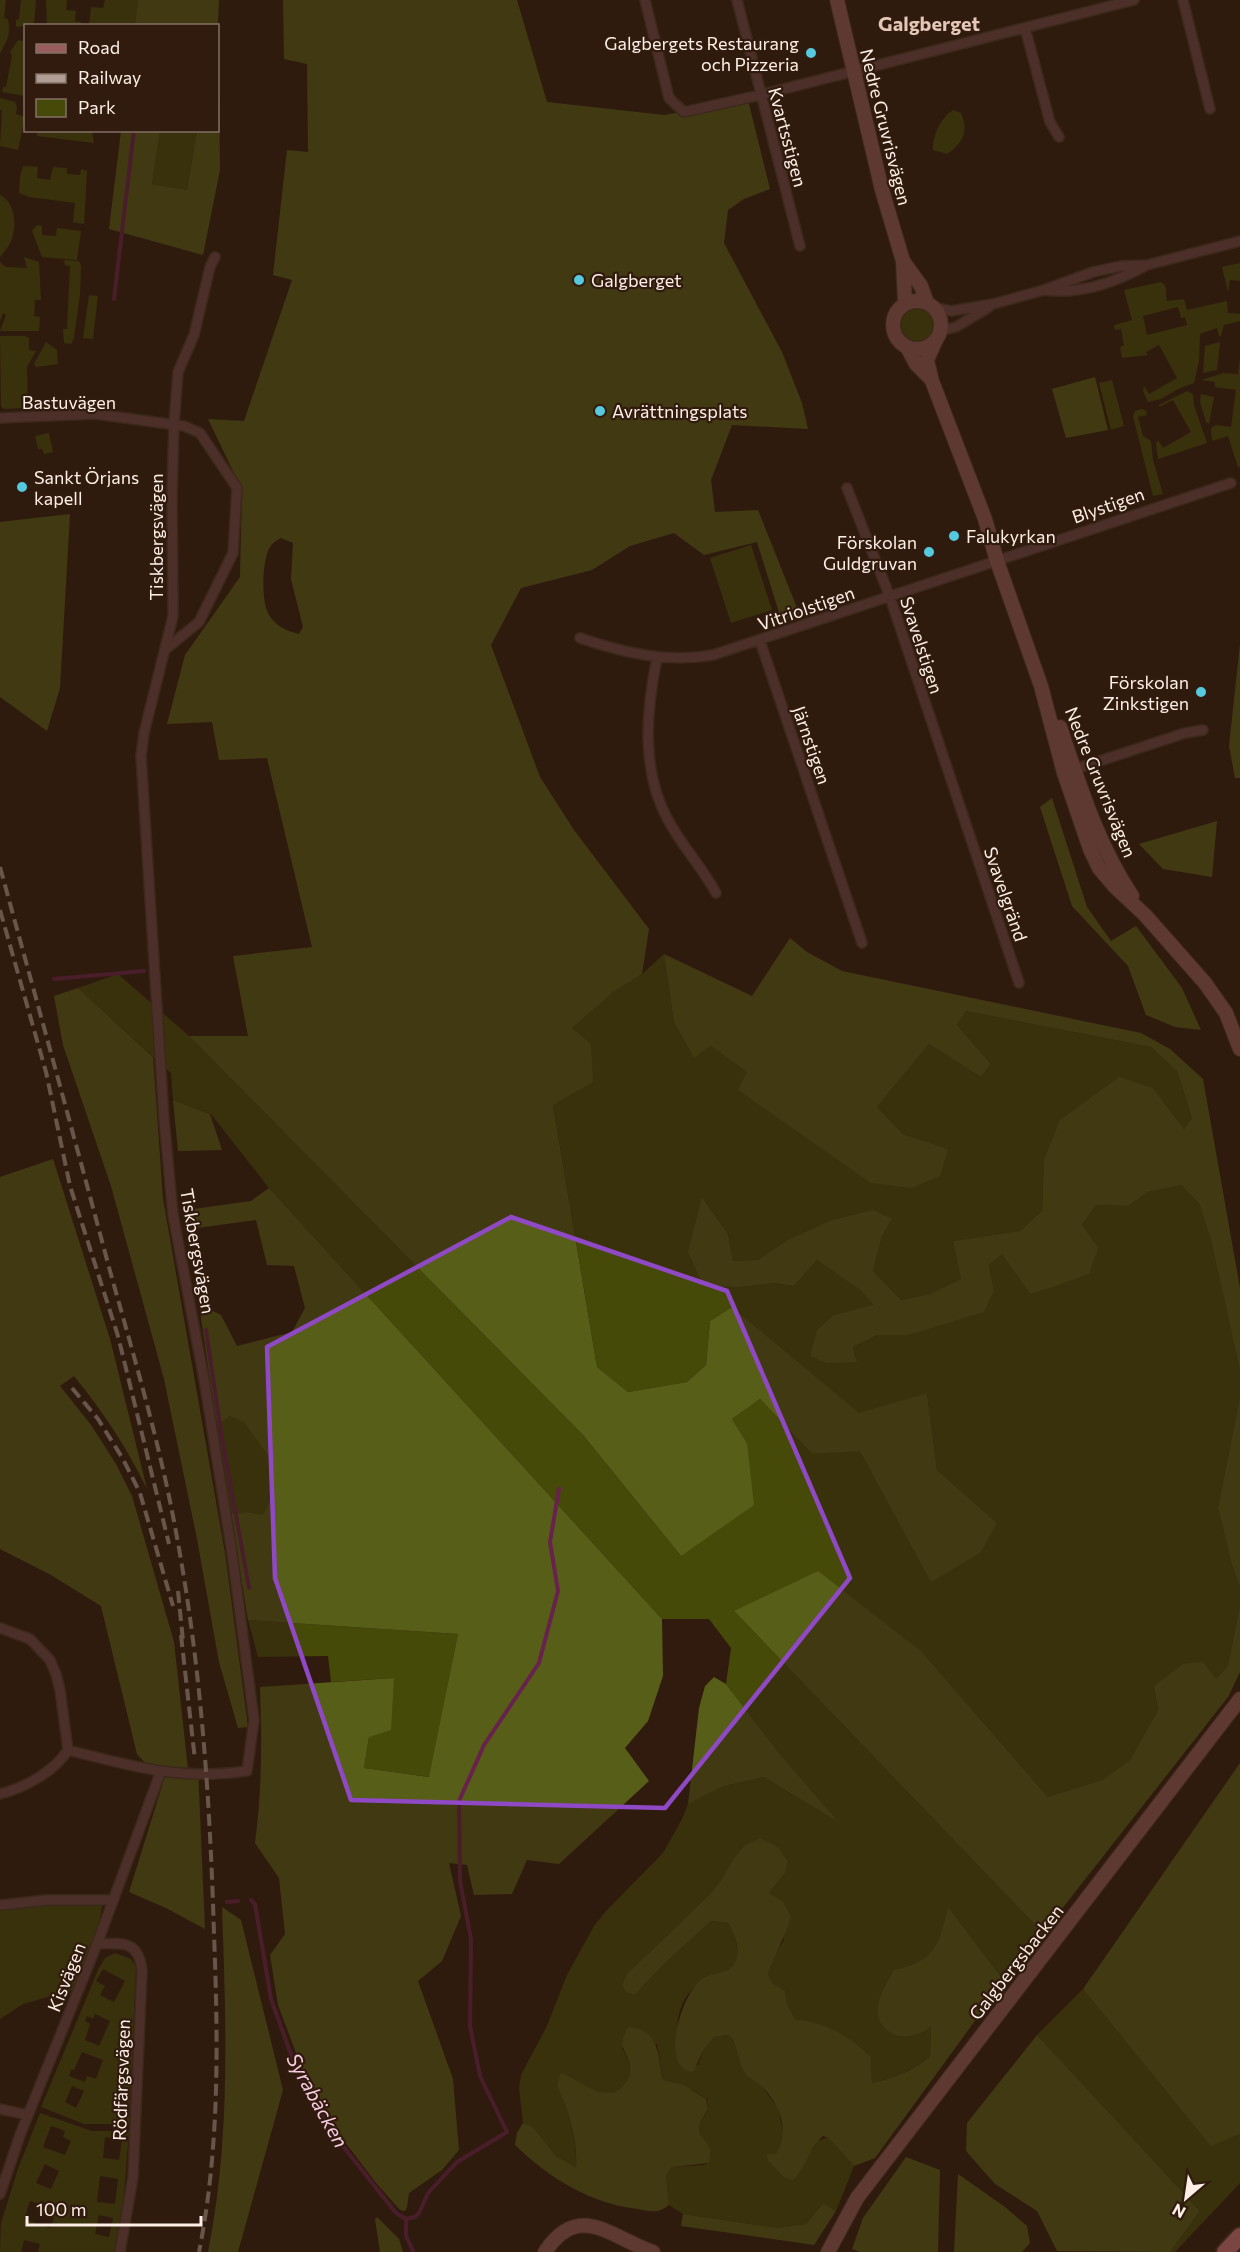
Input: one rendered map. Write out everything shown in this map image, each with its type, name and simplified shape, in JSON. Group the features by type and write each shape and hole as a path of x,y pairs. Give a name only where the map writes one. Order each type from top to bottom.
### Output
{"highway":[{"path":"1225,2252 1240,2236"}],"street":[{"path":"645,0 669,98 681,110 691,111 1134,0"},
{"name":"Kvartsstigen","path":"737,0 800,246"},
{"name":"Nedre Gruvrisvägen","path":"837,0 882,190 903,261 905,303"},
{"path":"1183,0 1210,109"},
{"path":"1025,28 1050,122 1059,137"},
{"path":"993,304 938,336 926,348 907,347 899,341 893,328 895,314 905,303 918,300 951,311 993,304 1044,290 1093,272 1121,266 1147,265 1240,243"},
{"name":"Tiskbergsvägen","path":"161,1771 184,1775 207,1775 247,1771 254,1720 232,1553 204,1379 173,1215 141,756 144,733 166,650 174,599 172,495 178,372 194,335 210,267 215,257"},
{"name":"Nedre Gruvrisvägen","path":"903,261 921,286 930,305"},
{"path":"1044,290 1061,292 1082,290 1126,276 1147,265"},
{"path":"930,305 940,316 938,336"},
{"name":"Nedre Gruvrisvägen","path":"938,336 927,360 932,381 985,519 997,561 1069,771 1090,849 1099,868 1114,887 1145,915 1205,983 1226,1013 1240,1048"},
{"name":"Nedre Gruvrisvägen","path":"907,347 916,364 932,381"},
{"name":"Bastuvägen","path":"0,418 95,414 174,424"},
{"path":"166,650 199,622 230,559 233,549 237,492 237,488 200,433 194,429 174,424"},
{"name":"Blystigen","path":"997,561 1231,483"},
{"name":"Svavelstigen","path":"847,488 890,597 961,815"},
{"name":"Vitriolstigen","path":"580,638 657,658 699,658 760,641 997,561"},
{"name":"Järnstigen","path":"760,641 862,943"},
{"path":"657,658 648,728 653,780 666,817 691,857 707,876 716,893"},
{"path":"1069,771 1185,733 1203,730"},
{"name":"Svavelgränd","path":"961,815 1019,983"},
{"path":"0,1628 30,1639 50,1660 60,1690 68,1750 64,1756 36,1778 20,1788 0,1794"},
{"name":"Galgbergsbacken","path":"828,2252 857,2198 1240,1699"},
{"path":"68,1750 161,1771"},
{"name":"Kisvägen","path":"0,2194 28,2115 97,1944 161,1771"},
{"path":"0,1905 47,1900 112,1899"},
{"name":"Rödfärgsvägen","path":"97,1944 128,1945 134,1948 139,1954 142,1971 133,2177 120,2252"},
{"path":"0,2109 28,2115"},
{"path":"544,2252 562,2231 580,2224 601,2229 653,2252"}],"highlighted area":[{"path":"511,1217 727,1291 850,1578 665,1808 351,1800 275,1578 267,1347"}],"green space":[{"path":"0,0 6,0 4,18 8,19 9,30 8,38 0,54"},
{"path":"21,0 36,0 34,24 16,27 16,20 19,19"},
{"path":"46,0 67,0 66,10 76,11 75,21 81,22 81,24 47,24"},
{"path":"105,0 138,0 135,24 89,24 91,7 103,8"},
{"path":"138,0 219,0 217,24 135,24"},
{"path":"283,0 517,0 547,102 664,115 748,100 770,189 744,199 728,210 724,243 782,352 802,403 808,429 732,425 711,480 715,512 758,510 799,613 782,622 757,542 704,555 674,533 630,546 592,570 521,588 491,645 540,777 574,830 649,929 642,974 615,991 572,1028 591,1044 593,1082 553,1105 597,1367 628,1392 687,1382 706,1365 710,1321 732,1307 859,1413 927,1393 937,1470 997,1523 981,1552 931,1582 860,1451 812,1454 760,1399 732,1419 747,1443 754,1505 681,1556 583,1435 189,1036 248,1036 233,956 312,947 267,758 219,760 212,722 167,724 185,655 240,577 242,490 208,419 244,421 292,280 273,275 287,150 308,152 307,64 284,59","holes":["281,538 293,543 291,579 303,627 299,634 281,627 274,621 268,613 263,590 265,561 271,546"]},
{"path":"18,40 24,41 24,96 2,92 3,87 6,87 12,56 10,52"},
{"path":"219,95 220,170 203,255 109,229 121,132 160,132 152,184 187,190 197,132 219,132"},
{"path":"0,98 15,102 16,114 24,117 18,150 0,146 2,110 0,110"},
{"path":"953,110 961,113 963,120 964,131 961,141 947,154 933,150 938,128"},
{"path":"37,132 92,132 94,143 37,136"},
{"path":"160,132 197,132 187,190 152,184"},
{"path":"23,166 38,167 37,178 50,180 53,167 67,168 67,174 80,175 81,169 87,171 84,224 73,222 75,203 29,197 19,193"},
{"path":"0,195 12,210 14,232 0,257"},
{"path":"37,225 42,226 42,235 56,236 57,228 81,231 77,260 42,257 32,231"},
{"path":"24,257 39,262 41,300 35,300 34,316 40,317 39,331 0,331 6,315 3,313 0,321 0,262 6,267 27,268"},
{"path":"64,260 79,261 81,266 80,294 74,338 71,344 64,343 63,329 67,329 70,266 65,265"},
{"path":"1240,263 1240,281 1230,280 1228,292 1222,267"},
{"path":"1161,282 1166,288 1167,301 1184,299 1187,310 1227,301 1228,313 1240,314 1240,321 1224,325 1221,336 1217,328 1200,334 1199,361 1194,383 1161,399 1148,402 1143,391 1144,386 1149,394 1177,378 1159,345 1146,352 1148,355 1122,358 1120,347 1124,345 1121,329 1115,330 1114,325 1132,320 1124,290","holes":["1178,307 1181,318 1185,317 1187,325 1147,335 1143,316"]},
{"path":"89,295 98,296 93,339 83,338"},
{"path":"918,308 930,313 935,325 930,337 918,342 906,337 901,325 906,313"},
{"path":"0,336 25,336 29,338 29,350 36,351 27,367 28,404 23,408 4,409 1,407"},
{"path":"46,342 57,350 58,364 36,367 34,364"},
{"path":"1220,342 1217,370 1203,373 1205,346"},
{"path":"1240,359 1240,467 1238,467 1228,436 1212,441 1211,428 1216,425 1231,427 1236,390 1215,387 1215,382 1202,380 1223,373 1238,374"},
{"path":"1095,377 1108,430 1066,438 1052,389"},
{"path":"1112,380 1124,426 1111,430 1099,383"},
{"path":"1187,391 1193,394 1194,405 1207,443 1158,459 1156,444 1158,440 1163,448 1191,432 1173,400 1159,407 1159,405"},
{"path":"1201,394 1214,397 1209,424 1206,422 1200,402"},
{"path":"1142,409 1147,415 1138,417 1143,436 1151,441 1153,460 1163,494 1153,496 1133,416 1135,411"},
{"path":"49,433 53,452 44,454 42,449 38,449 35,436"},
{"path":"70,514 60,688 47,731 0,697 0,522"},
{"path":"751,545 772,610 731,623 710,558"},
{"path":"1240,644 1240,778 1235,778 1229,746"},
{"path":"1052,798 1087,907 1111,941 1136,926 1182,988 1201,1030 1175,1027 1146,1015 1128,966 1072,906 1040,807"},
{"path":"1217,821 1212,877 1163,869 1139,844"},
{"path":"790,938 807,952 842,971 1141,1033 1170,1049 1203,1079 1240,1288 1240,1370 1211,1239 1199,1203 1181,1185 1148,1192 1128,1206 1096,1205 1082,1225 1098,1248 1089,1274 1030,1294 1002,1254 989,1265 994,1291 984,1312 908,1335 877,1335 853,1347 857,1362 827,1363 810,1356 817,1330 834,1315 873,1305 862,1291 817,1260 794,1286 774,1283 740,1287 703,1285 688,1252 702,1197 728,1234 733,1261 758,1260 786,1241 830,1221 873,1210 892,1219 882,1236 873,1271 901,1300 930,1294 961,1279 953,1241 1020,1231 1042,1211 1044,1160 1060,1120 1119,1077 1153,1088 1184,1129 1192,1118 1177,1071 1151,1047 966,1011 957,1025 991,1064 981,1077 929,1044 877,1107 903,1134 948,1149 940,1176 911,1188 871,1183 738,1090 747,1072 711,1046 694,1058 674,1023 664,954 752,996"},
{"path":"664,954 674,1023 694,1058 711,1046 748,1072 739,1091 947,1149 903,1134 877,1107 929,1044 981,1077 991,1064 957,1025 966,1011 1151,1047 1177,1071 1192,1118 1184,1129 1153,1088 1044,1160 1042,1211 1020,1231 953,1241 961,1279 930,1294 901,1300 873,1271 882,1236 892,1219 786,1241 758,1260 733,1261 728,1234 703,1198 740,1287 774,1283 794,1286 817,1260 863,1291 873,1306 834,1315 857,1361 853,1347 877,1335 908,1335 994,1291 989,1265 1002,1253 1030,1294 1089,1274 1082,1225 1096,1205 1128,1206 1148,1192 1181,1185 1199,1203 1212,1239 1240,1370 1240,1397 1218,1508 1232,1565 1240,1587 1240,1605 1228,1666 1216,1680 1154,1686 1158,1710 1130,1760 1102,1780 1048,1797 922,1652 734,1611 1043,1933 1004,1981 948,1908 938,1942 933,1950 918,1962 893,1970 878,2006 916,2034 931,2027 930,2056 903,2073 872,2083 871,2057 854,2043 827,2027 795,2019 787,2004 785,1991 772,1983 768,1974 784,1940 769,1893 785,1873 778,1847 760,1838 744,1846 708,1896 627,1974 622,1984 625,1992 635,1995 663,1965 711,1921 728,1923 736,1943 735,1963 724,1972 702,1979 684,2000 677,2026 679,2062 698,2065 704,2049 714,2037 728,2035 732,2038 745,2073 760,2084 778,2108 784,2137 783,2144 768,2161 775,2168 813,2149 817,2141 829,2137 854,2166 836,2211 823,2203 806,2224 778,2228 683,2214 669,2205 666,2175 672,2167 709,2163 711,2149 699,2132 699,2124 708,2110 707,2099 686,2087 663,2080 657,2044 622,2048 629,2065 629,2076 621,2088 613,2092 603,2093 593,2090 565,2073 557,2086 572,2126 576,2169 556,2156 533,2127 523,2123 519,2088 521,2075 546,2028 567,1975 594,1926 663,1853 688,1804 724,1786 764,1777 837,1822 779,1753 726,1684 731,1648 709,1619 662,1619 269,1188 211,1114 173,1100 171,1073 78,988 118,974 189,1036 583,1435 681,1556 747,1443 732,1419 760,1399 812,1454 860,1450 931,1581 997,1523 937,1470 927,1393 859,1414 732,1307 710,1321 706,1365 687,1382 628,1392 597,1367 553,1104 572,1028 615,991 642,974"},
{"path":"78,988 153,1057 163,1199 225,1553 248,1727 238,1728 219,1662 197,1539 164,1379 111,1186 63,1045 54,996"},
{"path":"173,1100 210,1114 222,1150 178,1151"},
{"path":"53,1159 110,1339 147,1489 114,1430 74,1376 60,1386 91,1425 116,1464 132,1496 174,1642 188,1769 198,1768 205,1929 166,1908 129,1892 163,1783 137,1754 101,1606 51,1575 0,1549 0,1177"},
{"path":"269,1188 662,1619 663,1676 648,1721 625,1748 649,1781 559,1864 527,1860 512,1894 474,1895 467,1865 449,1863 461,1916 442,1961 418,1981 453,2079 459,2150 442,2170 409,2193 405,2211 400,2210 377,2184 331,2124 301,2066 278,2005 270,1955 285,1934 279,1878 255,1843 261,1765 260,1687 394,1678 391,1730 369,1737 364,1768 429,1777 458,1634 248,1620 231,1514 246,1512 263,1515 269,1503 272,1461 244,1422 230,1416 224,1421 216,1421 199,1304 221,1315 237,1346 292,1332 305,1308 294,1266 267,1265 256,1220 189,1229 186,1210 251,1201"},
{"path":"1240,1397 1240,1587 1232,1565 1218,1508"},
{"path":"230,1416 244,1421 272,1461 269,1503 263,1516 246,1512 231,1514 216,1421 224,1421"},
{"path":"818,1571 922,1652 1048,1797 1102,1780 1130,1760 1158,1710 1154,1686 1183,1664 1203,1662 1216,1679 1228,1666 1240,1605 1240,1672 1228,1697 1043,1933 734,1611"},
{"path":"248,1620 458,1634 430,1777 364,1768 369,1737 394,1678 331,1682 328,1656 258,1657"},
{"path":"714,1677 726,1684 779,1753 839,1823 764,1777 724,1786 688,1804 699,1708 705,1686"},
{"path":"1240,1763 1240,2134 1211,2146 1083,1989"},
{"path":"760,1838 778,1847 787,1861 785,1873 769,1893 783,1902 791,1917 768,1974 772,1983 785,1991 787,2004 795,2019 836,2031 854,2042 871,2057 872,2083 903,2073 930,2056 931,2027 914,2035 893,2034 882,2025 878,2005 893,1970 918,1962 933,1950 938,1942 948,1907 1004,1981 875,2158 854,2166 829,2138 823,2136 814,2146 802,2169 793,2180 784,2177 768,2161 767,2154 776,2154 780,2145 781,2117 766,2091 745,2073 732,2038 728,2035 714,2037 704,2049 693,2072 684,2069 678,2061 675,2050 678,2022 689,1995 703,1978 729,1969 735,1962 736,1942 728,1923 711,1921 663,1965 635,1995 625,1992 622,1984 627,1974 708,1896 744,1846"},
{"path":"31,1902 102,1905 98,1933 83,1987 23,2004 0,2019 0,1907"},
{"path":"222,1907 241,1920 283,2090 238,2252 208,2252 224,2123 225,1993"},
{"path":"115,1953 131,1959 136,1967 129,2124 84,2124 41,2107 105,1958","holes":["103,1969 125,1981 114,2002 100,1995 105,1986 96,1981","95,2014 110,2021 99,2046 85,2040 90,2024 85,2021 87,2016 93,2019","82,2052 103,2060 96,2079 87,2076 85,2082 69,2076 71,2070 74,2070","72,2086 84,2091 76,2108 65,2102"]},
{"path":"1083,1989 1211,2145 1240,2134 1240,2183 1175,2252 1170,2252 1200,2211 1037,2035"},
{"path":"628,2027 639,2029 652,2038 656,2045 663,2080 684,2085 706,2099 708,2109 699,2124 699,2132 711,2149 709,2163 672,2167 666,2175 669,2205 659,2211 621,2206 587,2195 556,2178 515,2145 517,2133 523,2123 533,2127 556,2156 576,2168 576,2147 572,2126 557,2086 560,2074 564,2073 594,2090 610,2093 617,2091 624,2085 630,2074 630,2065 623,2046 624,2035"},
{"path":"1037,2035 1200,2211 1170,2252 1057,2251 1037,2211 995,2184 966,2151 967,2123"},
{"path":"40,2113 92,2131 129,2131 123,2207 115,2252 38,2252 40,2244 24,2240 21,2252 0,2252 1,2223 18,2169","holes":["51,2126 65,2131 63,2137 71,2141 65,2155 43,2147","105,2137 122,2139 119,2160 103,2158","45,2164 59,2171 51,2189 36,2183","100,2176 118,2179 115,2204 97,2202","30,2201 43,2205 41,2213 54,2218 50,2228 24,2219","99,2215 113,2218 109,2237 95,2234"]},
{"path":"906,2157 940,2170 938,2252 860,2252 852,2249 863,2218"},
{"path":"958,2174 1005,2207 1027,2226 1030,2243 1022,2252 954,2252"},
{"path":"823,2203 836,2211 814,2245 681,2226 683,2214 778,2228 806,2224"},
{"path":"377,2217 399,2239 403,2252 380,2252 375,2219"}],"waterway":[{"path":"114,299 134,132"},
{"path":"54,979 144,971"},
{"path":"206,1330 221,1432 249,1588"},
{"name":"Syrabäcken","path":"251,1900 255,1904 271,1999 294,2063 331,2131 396,2213 406,2219 415,2217 428,2193 457,2162 507,2132 480,2076 470,2026 471,1939 460,1881 459,1801 484,1745 539,1663 558,1591 550,1542 559,1489"},
{"path":"227,1902 238,1901"},
{"path":"406,2219 406,2236 413,2251"}],"railway":[{"path":"0,867 154,1433 170,1499 185,1582 198,1682 207,1783 217,2054 211,2173 199,2252"},
{"path":"0,910 46,1072 70,1186 118,1336 169,1544"},
{"path":"72,1388 98,1419 123,1459 140,1493 173,1606"},
{"path":"178,1591 183,1641"},
{"path":"181,1635 195,1760"}],"place":[{"name":"Galgbergets Restaurang och Pizzeria","path":"811,53"},
{"name":"Galgberget","path":"579,280"},
{"name":"Avrättningsplats","path":"600,411"},
{"name":"Sankt Örjans kapell","path":"22,487"},
{"name":"Falukyrkan","path":"954,536"},
{"name":"Förskolan Guldgruvan","path":"929,552"},
{"name":"Förskolan Zinkstigen","path":"1201,692"}],"district":[{"name":"Galgberget","path":"929,23"}]}
